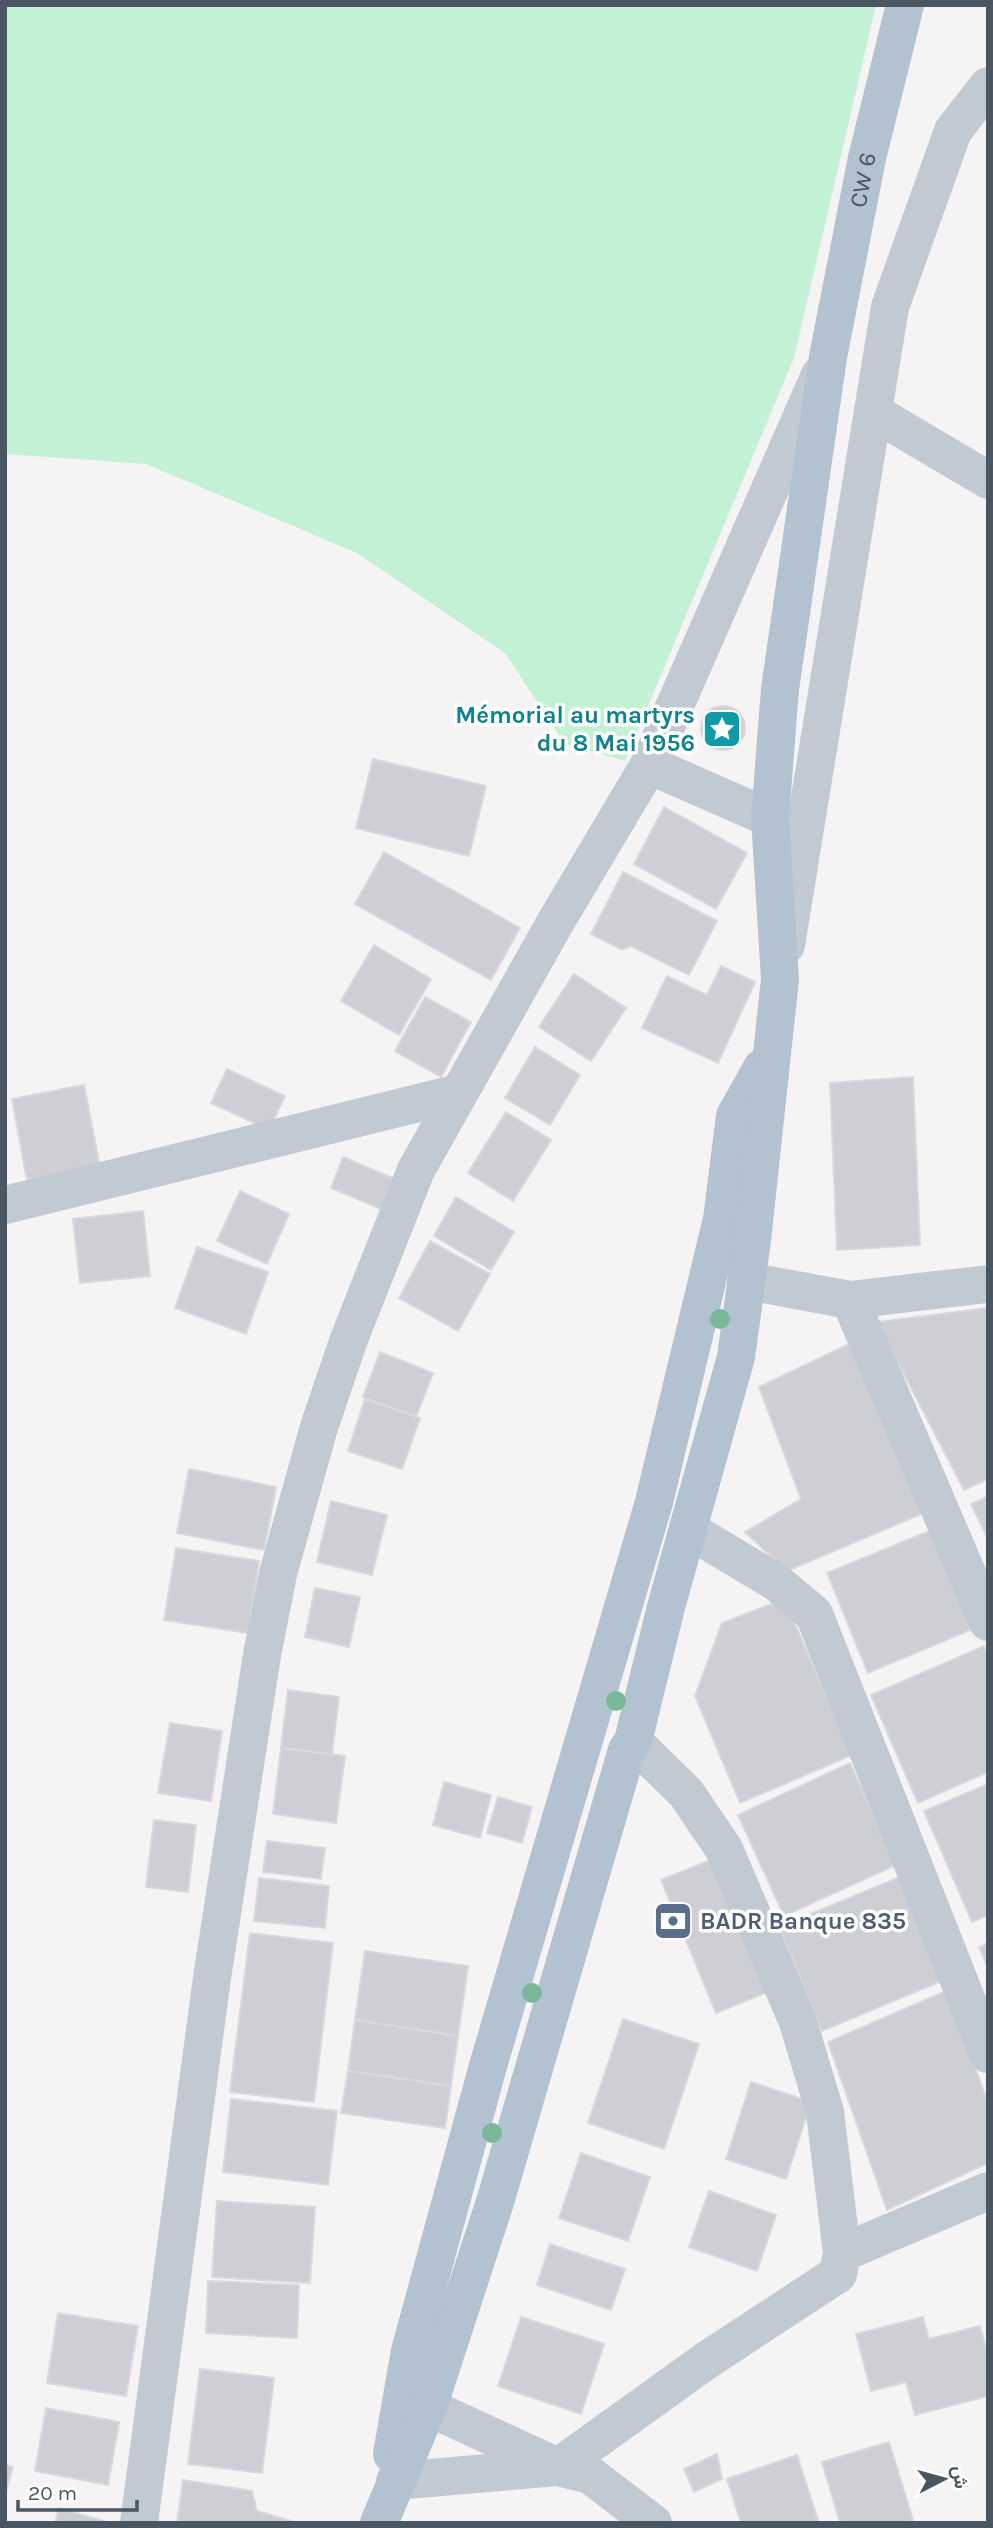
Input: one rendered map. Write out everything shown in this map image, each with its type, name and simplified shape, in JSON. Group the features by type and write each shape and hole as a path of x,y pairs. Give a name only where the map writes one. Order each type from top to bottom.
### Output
{"main road":[{"name":"CW 6","path":"386,2504 428,2407 495,2202 627,1750 633,1741 666,1607 736,1357 747,1281 780,979 770,818 779,689 828,357 867,158 905,5"},
{"name":"CW 6","path":"386,2504 410,2351 488,2066 654,1502 722,1219 736,1116 771,1053"}],"street":[{"path":"780,979 890,307 953,131 988,86"},
{"path":"139,2523 216,1952 262,1655 278,1574 319,1427 349,1339 416,1170 649,765 828,357"},
{"path":"873,412 988,480"},
{"path":"649,765 770,818"},
{"path":"5,1205 459,1093"},
{"path":"747,1281 850,1300 988,1284"},
{"path":"850,1300 988,1622"},
{"path":"689,1530 776,1582 814,1614 988,2054"},
{"path":"386,2504 558,2467 708,2360 838,2274 842,2253 825,2112 798,2022 724,1849 686,1793 633,1741"},
{"path":"842,2253 988,2191"},
{"path":"428,2407 558,2467 590,2475 653,2523"}],"green space":[{"path":"5,5 876,5 794,358 625,761 565,744 505,653 357,553 146,464 5,454"}],"building":[{"path":"723,706 738,713 745,728 738,743 723,750 708,743 701,728 708,713"},
{"path":"730,722 731,734 716,735 715,723"},
{"path":"373,759 486,786 469,856 356,828"},
{"path":"664,807 747,853 716,909 634,864"},
{"path":"384,852 520,928 491,980 355,904"},
{"path":"623,872 717,921 689,975 631,946 622,950 591,934"},
{"path":"374,945 431,979 399,1035 341,1001"},
{"path":"721,966 755,982 718,1063 642,1028 667,976 707,995"},
{"path":"574,974 626,1008 591,1061 539,1027"},
{"path":"425,997 471,1022 441,1077 395,1051"},
{"path":"535,1047 580,1075 550,1125 505,1098"},
{"path":"227,1069 285,1096 269,1130 211,1103"},
{"path":"913,1077 920,1245 837,1250 830,1083"},
{"path":"84,1085 100,1167 27,1180 12,1099"},
{"path":"506,1112 551,1140 513,1201 468,1173"},
{"path":"343,1157 393,1178 381,1209 331,1188"},
{"path":"240,1191 289,1214 267,1264 217,1241"},
{"path":"456,1197 514,1232 491,1270 434,1236"},
{"path":"143,1211 150,1276 80,1283 73,1219"},
{"path":"430,1241 490,1274 458,1331 399,1298"},
{"path":"197,1247 268,1272 246,1334 175,1308"},
{"path":"988,1308 988,1479 964,1490 877,1322"},
{"path":"853,1342 926,1512 787,1571 745,1532 801,1499 759,1387"},
{"path":"380,1352 433,1373 416,1417 363,1397"},
{"path":"365,1399 420,1418 402,1469 348,1451"},
{"path":"189,1469 276,1487 264,1550 177,1533"},
{"path":"988,1496 988,1539 971,1504"},
{"path":"331,1501 387,1515 372,1575 317,1562"},
{"path":"934,1529 975,1628 868,1673 827,1573"},
{"path":"176,1548 259,1561 248,1633 164,1620"},
{"path":"315,1588 360,1597 349,1647 305,1637"},
{"path":"784,1599 852,1755 740,1803 695,1696 722,1623"},
{"path":"984,1646 988,1655 988,1772 918,1803 871,1695"},
{"path":"288,1690 339,1697 332,1754 281,1748"},
{"path":"170,1723 222,1731 211,1801 158,1793"},
{"path":"281,1748 345,1756 336,1823 273,1814"},
{"path":"850,1763 896,1865 784,1916 738,1815"},
{"path":"444,1782 491,1795 480,1838 433,1825"},
{"path":"988,1784 988,1915 972,1922 924,1811"},
{"path":"498,1797 532,1807 522,1843 487,1833"},
{"path":"154,1820 196,1825 188,1892 146,1887"},
{"path":"267,1841 325,1848 321,1879 263,1872"},
{"path":"715,1858 770,1991 716,2013 661,1880"},
{"path":"902,1876 944,1980 822,2031 779,1927"},
{"path":"259,1878 329,1886 325,1928 254,1921"},
{"path":"250,1933 333,1943 314,2102 230,2092"},
{"path":"988,1943 988,1968 979,1947"},
{"path":"365,1951 468,1966 458,2036 355,2020"},
{"path":"948,1990 988,2104 988,2163 887,2210 828,2042"},
{"path":"623,2019 699,2044 664,2149 588,2123"},
{"path":"355,2020 458,2036 451,2086 348,2071"},
{"path":"348,2071 451,2086 445,2128 341,2113"},
{"path":"751,2082 811,2102 786,2179 726,2159"},
{"path":"231,2099 337,2111 328,2185 223,2172"},
{"path":"581,2153 650,2177 628,2241 559,2218"},
{"path":"709,2191 776,2215 757,2271 689,2247"},
{"path":"217,2201 315,2207 310,2283 212,2277"},
{"path":"550,2244 625,2269 611,2310 537,2285"},
{"path":"208,2281 299,2285 297,2338 206,2333"},
{"path":"58,2313 138,2326 126,2396 47,2383"},
{"path":"521,2317 604,2344 581,2414 498,2386"},
{"path":"923,2317 929,2339 980,2326 988,2356 988,2396 915,2415 906,2382 871,2391 856,2334"},
{"path":"200,2369 274,2378 262,2473 188,2464"},
{"path":"46,2408 119,2422 108,2485 35,2471"},
{"path":"889,2442 913,2520 902,2523 840,2523 822,2462"},
{"path":"717,2454 722,2479 694,2492 684,2469"},
{"path":"797,2455 819,2523 741,2523 727,2479"},
{"path":"5,2464 13,2467 5,2495"},
{"path":"183,2480 252,2491 257,2511 298,2523 177,2523"},
{"path":"59,2508 110,2523 55,2523"}],"place":[{"name":"Mémorial au martyrs du 8 Mai 1956","path":"722,729"},
{"name":"BADR Banque 835","path":"673,1921"}]}
